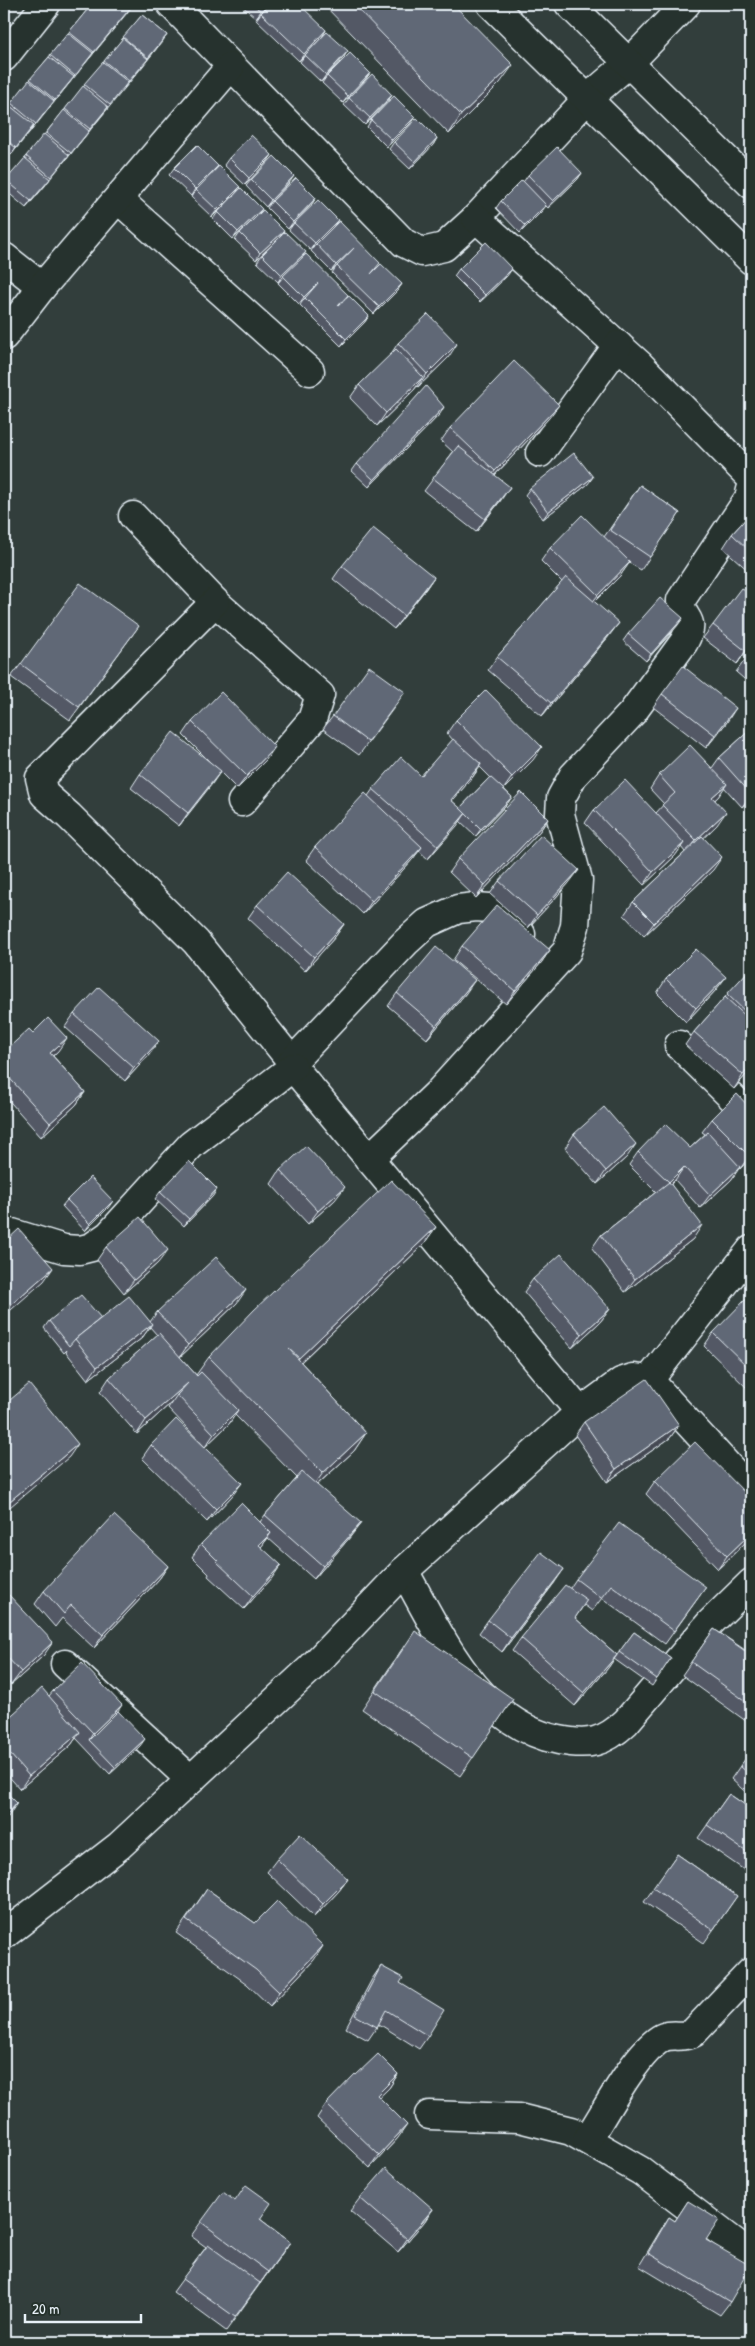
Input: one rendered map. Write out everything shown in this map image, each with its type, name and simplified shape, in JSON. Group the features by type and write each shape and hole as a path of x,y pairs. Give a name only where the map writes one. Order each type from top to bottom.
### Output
{"street":[{"path":"4,56 46,4"},
{"path":"171,4 230,67 404,243 422,252 444,246 476,218 588,99 629,63 686,4"},
{"path":"491,4 751,260"},
{"path":"570,4 751,184"},
{"path":"4,336 42,287 230,67"},
{"path":"118,199 310,371"},
{"path":"476,218 618,345 751,478"},
{"path":"4,257 42,287"},
{"path":"540,453 618,345"},
{"path":"369,1159 438,1092 567,951 575,926 578,880 560,814 561,798 573,776 632,712 684,642 689,632 690,622 681,606 681,600 749,498 751,490"},
{"path":"133,516 216,602 320,695 312,720 242,802"},
{"path":"216,602 40,778 44,794 69,816 196,942 292,1065 580,1412"},
{"path":"4,1235 12,1233 64,1249 80,1250 92,1247 109,1234 191,1145 292,1065 406,942 427,922 439,916 458,909 490,908 556,964"},
{"path":"679,1045 751,1116"},
{"path":"649,1380 751,1250"},
{"path":"4,1935 119,1846 310,1668 404,1572 580,1412 621,1382 633,1378 649,1380 750,1486"},
{"path":"404,1572 448,1648 479,1693 527,1730 544,1737 575,1743 599,1741 613,1735 710,1623 751,1582"},
{"path":"65,1664 191,1780"},
{"path":"587,2140 644,2055 661,2039 673,2035 687,2037 694,2033 751,1972"},
{"path":"429,2115 519,2118 551,2124 587,2140 641,2172 751,2254"}],"building":[{"path":"92,4 129,4 132,6 94,52 69,32"},
{"path":"252,4 268,4 261,11"},
{"path":"270,4 299,4 326,30 304,54 261,13"},
{"path":"353,4 453,4 513,65 461,115"},
{"path":"142,15 167,35 148,58 123,37"},
{"path":"327,32 348,51 326,75 305,55"},
{"path":"68,33 93,53 75,76 50,55"},
{"path":"123,38 148,59 129,81 104,61"},
{"path":"350,53 370,73 348,96 327,76"},
{"path":"49,57 74,77 55,100 30,79"},
{"path":"103,62 128,82 110,105 84,84"},
{"path":"372,74 392,95 370,118 349,98"},
{"path":"29,80 54,101 36,124 11,103"},
{"path":"83,86 108,107 90,129 65,109"},
{"path":"394,96 415,117 392,140 371,120"},
{"path":"9,105 34,125 16,148 4,138 4,112"},
{"path":"64,110 89,131 71,153 46,133"},
{"path":"417,118 437,138 415,162 394,142"},
{"path":"44,134 69,155 51,177 26,156"},
{"path":"251,135 272,155 249,178 229,158"},
{"path":"197,145 218,166 195,189 174,168"},
{"path":"557,147 582,173 553,201 528,175"},
{"path":"274,156 294,176 271,200 251,180"},
{"path":"25,158 50,179 31,201 6,180"},
{"path":"219,166 240,187 217,210 196,190"},
{"path":"296,178 316,198 293,222 272,201"},
{"path":"522,180 546,205 525,226 501,201"},
{"path":"241,188 262,209 238,232 218,212"},
{"path":"318,200 338,220 315,243 294,223"},
{"path":"263,210 284,231 260,253 240,233"},
{"path":"339,221 380,263 371,274 381,264 402,284 379,307 337,266 354,248 336,265 316,244"},
{"path":"285,232 306,252 282,275 262,255"},
{"path":"486,242 512,269 485,295 459,269"},
{"path":"306,254 348,295 338,306 349,296 369,316 346,339 305,298 318,283 304,297 283,276"},
{"path":"428,314 457,344 427,374 398,343"},
{"path":"396,349 423,377 386,413 359,385"},
{"path":"514,361 559,405 495,471 450,428"},
{"path":"426,386 444,407 374,480 357,464"},
{"path":"458,446 510,487 485,519 433,478"},
{"path":"574,453 593,477 548,512 530,488"},
{"path":"640,485 680,513 650,557 610,530"},
{"path":"751,513 751,552 732,534"},
{"path":"582,515 630,562 598,595 550,548"},
{"path":"373,528 434,577 404,616 342,566"},
{"path":"566,577 619,623 551,703 497,657"},
{"path":"80,583 139,626 79,707 21,664"},
{"path":"741,588 751,595 751,643 746,651 713,625"},
{"path":"660,598 683,618 651,654 628,634"},
{"path":"751,652 751,664 746,659"},
{"path":"369,666 405,692 368,742 333,716"},
{"path":"683,666 736,708 715,735 662,694"},
{"path":"486,690 542,747 512,777 456,720"},
{"path":"221,692 275,747 247,776 192,722"},
{"path":"751,729 751,794 719,758"},
{"path":"173,732 221,771 188,813 140,774"},
{"path":"453,739 481,764 451,800 466,813 438,846 373,789 401,757 421,776"},
{"path":"690,745 727,784 712,797 726,812 696,840 662,805 675,793 659,775"},
{"path":"490,777 512,797 481,829 460,808"},
{"path":"625,780 684,843 653,872 594,810"},
{"path":"521,792 548,819 485,885 458,859"},
{"path":"365,793 422,847 372,901 315,847"},
{"path":"541,835 579,870 537,915 499,881"},
{"path":"702,836 722,857 654,923 633,902"},
{"path":"287,872 344,924 314,957 257,905"},
{"path":"497,905 550,950 515,991 462,946"},
{"path":"436,947 475,980 436,1026 397,993"},
{"path":"696,949 726,977 696,1008 666,979"},
{"path":"751,968 751,1017 727,994"},
{"path":"99,987 159,1041 134,1068 74,1014"},
{"path":"725,997 751,1021 751,1066 743,1075 694,1032"},
{"path":"48,1018 67,1038 50,1053 85,1092 50,1123 4,1072 4,1052 29,1029 33,1033"},
{"path":"737,1094 751,1109 751,1153 749,1156 712,1119"},
{"path":"604,1107 636,1144 606,1171 574,1134"},
{"path":"665,1124 690,1148 708,1132 740,1167 710,1195 684,1167 669,1182 638,1152"},
{"path":"306,1146 345,1187 318,1211 280,1170"},
{"path":"189,1161 217,1189 189,1219 160,1192"},
{"path":"90,1177 113,1201 90,1224 67,1200"},
{"path":"391,1180 436,1227 299,1358 289,1349 366,1433 323,1473 209,1357 254,1310"},
{"path":"669,1182 702,1225 635,1279 601,1235"},
{"path":"140,1217 168,1250 134,1280 106,1247"},
{"path":"19,1229 53,1268 6,1309 4,1306 4,1243"},
{"path":"561,1254 610,1309 582,1334 533,1279"},
{"path":"216,1257 246,1290 188,1345 157,1312"},
{"path":"81,1295 101,1318 69,1346 49,1321"},
{"path":"129,1296 152,1324 97,1367 75,1339"},
{"path":"745,1300 751,1300 751,1370 713,1333"},
{"path":"159,1333 197,1376 201,1372 238,1410 214,1434 177,1395 188,1383 146,1420 109,1378"},
{"path":"647,1379 679,1425 616,1469 584,1422"},
{"path":"29,1384 78,1444 4,1506 4,1405"},
{"path":"176,1419 242,1483 216,1509 151,1445"},
{"path":"695,1442 751,1499 751,1533 727,1556 655,1481"},
{"path":"302,1472 361,1523 323,1566 265,1515"},
{"path":"241,1503 271,1533 259,1545 281,1565 253,1596 201,1544"},
{"path":"114,1515 168,1566 103,1635 71,1605 64,1614 44,1591"},
{"path":"619,1523 706,1587 674,1631 611,1585 601,1598 576,1579"},
{"path":"541,1552 564,1569 511,1638 488,1620"},
{"path":"565,1585 587,1600 575,1618 617,1655 584,1693 521,1638"},
{"path":"8,1594 53,1642 21,1672 4,1654 4,1598"},
{"path":"714,1629 748,1653 751,1648 751,1705 691,1662"},
{"path":"415,1631 513,1699 473,1758 375,1691"},
{"path":"634,1632 671,1658 657,1679 619,1652"},
{"path":"82,1663 122,1705 93,1733 53,1691"},
{"path":"42,1688 80,1732 29,1776 4,1747 4,1722"},
{"path":"118,1711 145,1739 115,1767 89,1740"},
{"path":"751,1752 751,1776 740,1766"},
{"path":"4,1790 17,1803 4,1818"},
{"path":"729,1794 751,1809 751,1855 707,1825"},
{"path":"300,1834 348,1879 323,1904 277,1859"},
{"path":"677,1854 737,1896 713,1930 653,1888"},
{"path":"207,1889 255,1923 277,1901 323,1946 279,1992 256,1970 186,1920"},
{"path":"381,1966 403,1978 400,1983 444,2010 428,2036 386,2010 377,2027 355,2015"},
{"path":"378,2054 398,2074 377,2095 407,2125 379,2155 326,2104 355,2074"},
{"path":"386,2168 433,2209 407,2239 360,2198"},
{"path":"246,2185 271,2203 260,2219 290,2242 268,2272 201,2222 223,2192 235,2201"},
{"path":"688,2201 719,2220 706,2240 751,2266 730,2302 648,2253 669,2217 675,2221"},
{"path":"208,2245 260,2283 235,2317 182,2279"}]}
